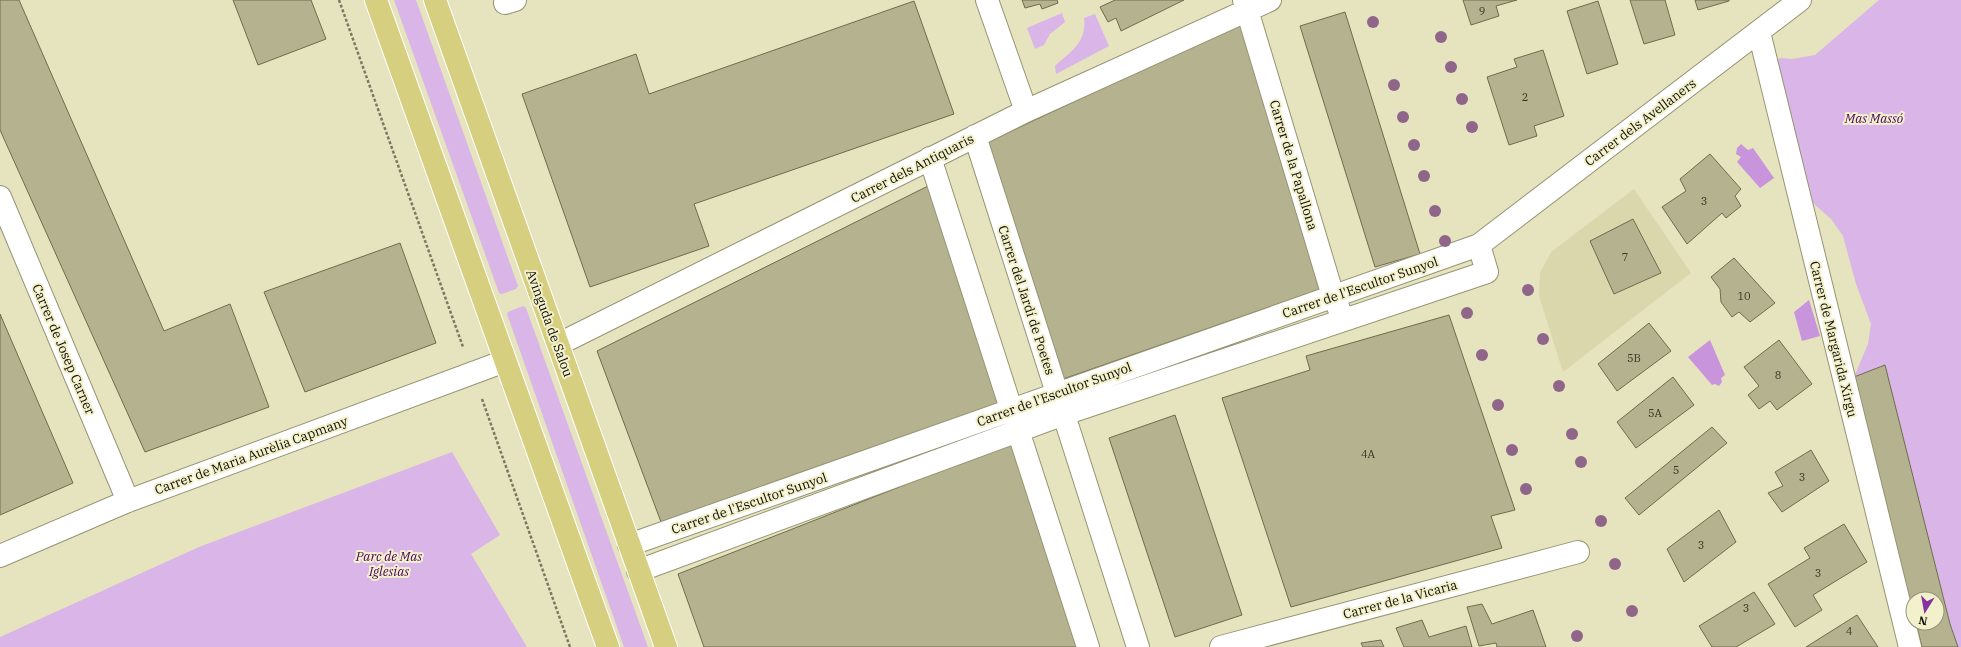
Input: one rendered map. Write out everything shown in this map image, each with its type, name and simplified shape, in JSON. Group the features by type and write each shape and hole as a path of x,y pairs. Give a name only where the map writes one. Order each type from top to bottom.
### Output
{"main road":[{"path":"376,0 608,647"},
{"name":"Avinguda de Salou","path":"435,0 666,647"}],"street":[{"path":"987,0 1026,111"},
{"name":"Carrer dels Antiquaris","path":"559,344 930,158 1246,4 1270,0"},
{"name":"Carrer dels Avellaners","path":"1479,244 1800,0"},
{"name":"Carrer de la Papallona","path":"1246,4 1333,296 1344,320"},
{"name":"Carrer de Margarida Xirgu","path":"1759,32 1910,647"},
{"name":"Carrer del Jardí de Poetes","path":"975,136 1138,647"},
{"path":"930,158 1088,647"},
{"name":"Carrer de Josep Carner","path":"0,198 128,501"},
{"name":"Carrer de l'Escultor Sunyol","path":"629,545 1479,244 1487,272 1064,414 638,571"},
{"name":"Carrer de Maria Aurèlia Capmany","path":"0,556 128,501 505,361"},
{"name":"Carrer de la Vicaria","path":"1221,647 1578,552"}],"path":[{"path":"339,0 464,348"},
{"path":"481,397 570,647"}],"shaded area":[{"path":"1741,144 1748,150 1753,148 1774,178 1760,188 1737,162 1741,157 1736,154 1737,148"},
{"path":"1634,189 1691,273 1563,372 1539,296 1540,273 1551,252"},
{"path":"1809,300 1820,336 1802,341 1794,312"},
{"path":"1710,340 1725,375 1721,378 1722,382 1719,386 1715,384 1712,385 1688,357"}],"green space":[{"path":"394,0 416,0 518,286 516,289 502,294 499,293"},
{"name":"Mas Massó","path":"1879,0 1961,0 1961,647 1958,647 1950,623 1945,603 1945,591 1942,591 1885,366 1854,377 1868,344 1871,324 1856,284 1843,236 1831,219 1805,196 1770,61 1781,58 1792,59 1815,55"},
{"path":"1062,13 1065,22 1050,34 1044,45 1035,49 1027,28"},
{"path":"1095,14 1109,46 1056,74 1055,66 1077,46 1083,34 1084,18"},
{"path":"523,306 526,308 648,647 624,647 507,314 508,312"},
{"name":"Parc de Mas Iglesias","path":"452,452 500,535 471,554 527,647 0,647 0,637 199,547"}],"building":[{"path":"0,0 19,0 164,331 230,304 269,407 145,452 0,130"},
{"path":"233,0 311,0 326,39 258,65"},
{"path":"1022,0 1057,0 1058,3 1042,9 1040,4 1025,8"},
{"path":"1115,0 1184,0 1121,31 1116,18 1108,22 1100,7"},
{"path":"1463,0 1517,0 1496,6 1499,16 1471,25"},
{"path":"1630,0 1665,0 1675,35 1644,44"},
{"path":"1695,0 1729,0 1729,1 1698,10"},
{"path":"914,1 954,114 694,204 709,246 590,287 522,94 636,54 649,94"},
{"path":"1598,1 1618,64 1587,74 1567,11"},
{"path":"1345,12 1420,254 1375,267 1300,26"},
{"path":"1241,23 1321,289 1063,379 988,142"},
{"path":"1543,50 1564,116 1534,126 1537,136 1509,145 1487,77 1517,67 1514,59"},
{"path":"1710,154 1741,189 1735,196 1741,206 1726,218 1722,213 1687,244 1662,207 1686,191 1680,179"},
{"path":"928,186 998,404 661,522 597,351"},
{"path":"1633,219 1661,273 1614,294 1590,241"},
{"path":"400,243 436,343 305,392 264,292"},
{"path":"1734,258 1775,303 1750,322 1739,312 1732,317 1721,302 1720,289 1711,277"},
{"path":"0,314 73,483 0,515"},
{"path":"1449,315 1515,510 1491,516 1502,548 1291,607 1222,398 1310,370 1306,356"},
{"path":"1649,323 1671,351 1617,391 1598,364"},
{"path":"1779,340 1812,384 1777,410 1770,401 1759,409 1748,395 1759,386 1744,367"},
{"path":"1885,365 1942,591 1907,591 1864,426 1854,377"},
{"path":"1673,377 1694,405 1636,448 1617,422"},
{"path":"1175,415 1242,615 1175,637 1109,438"},
{"path":"1712,427 1727,443 1639,515 1625,498"},
{"path":"1011,443 1079,647 704,647 678,574"},
{"path":"1811,450 1829,481 1782,512 1768,493 1783,486 1775,472"},
{"path":"1719,510 1736,542 1684,582 1667,549"},
{"path":"1844,524 1867,562 1813,595 1822,610 1795,627 1768,584 1810,558 1804,548"},
{"path":"1754,592 1775,624 1736,647 1712,647 1699,626"},
{"path":"1482,604 1492,624 1533,610 1546,647 1497,647 1496,643 1479,646 1467,607"},
{"path":"1945,604 1958,647 1922,647 1918,631 1945,631"},
{"path":"1857,615 1878,647 1806,647"},
{"path":"1422,620 1429,637 1466,626 1472,647 1404,647 1396,628"},
{"path":"1381,640 1384,647 1363,647 1361,643"}]}
